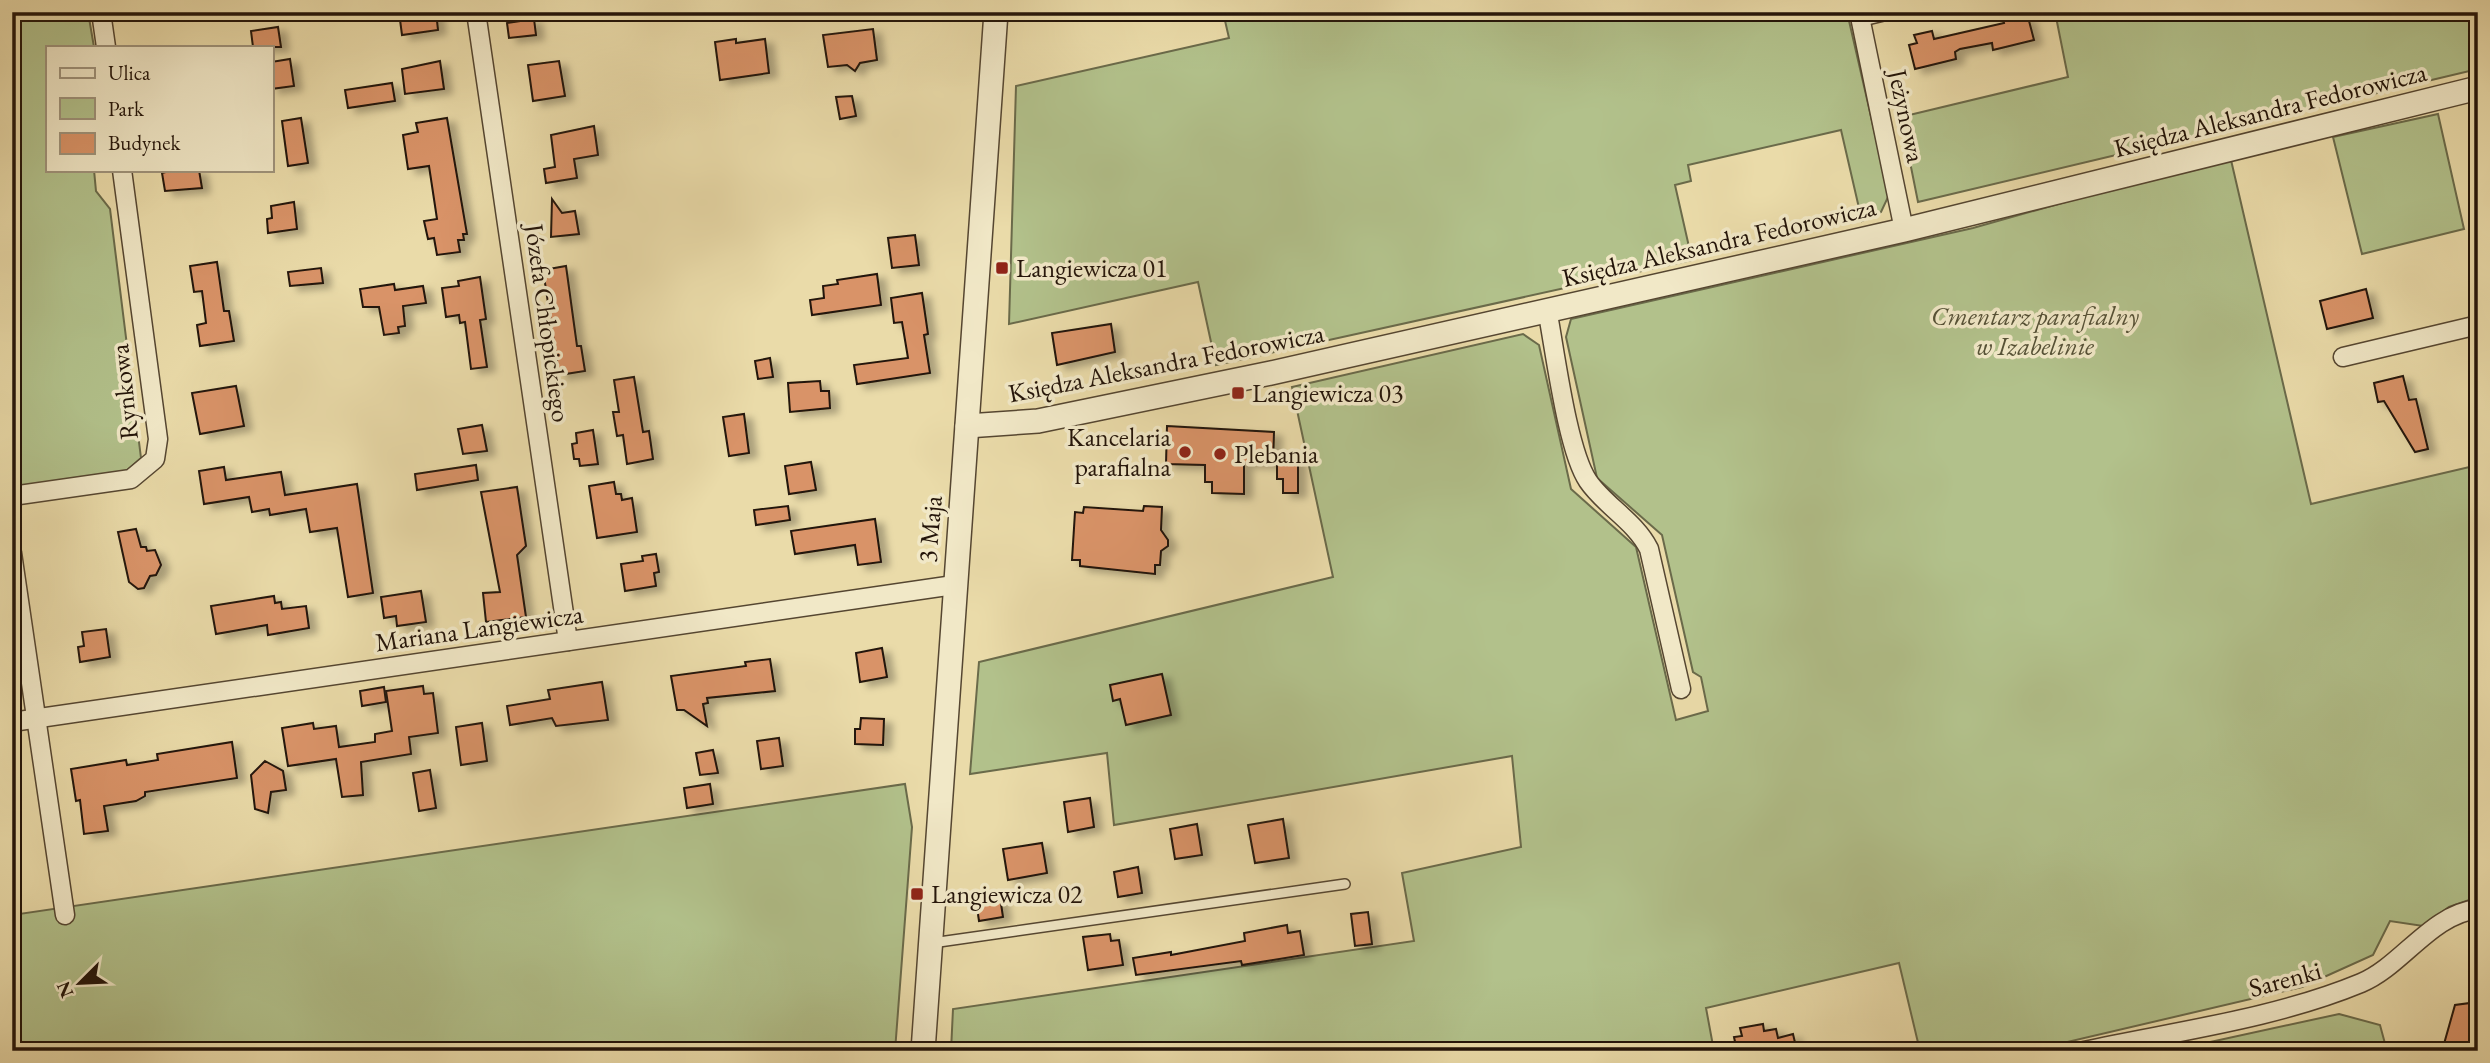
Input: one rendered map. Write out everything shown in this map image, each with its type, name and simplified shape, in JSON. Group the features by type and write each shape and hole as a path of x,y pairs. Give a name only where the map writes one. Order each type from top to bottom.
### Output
{"street":[{"path":"102,12 106,46"},
{"name":"Józefa Chłopickiego","path":"476,12 569,641"},
{"name":"3 Maja","path":"923,1051 996,12"},
{"path":"1859,15 1881,12"},
{"name":"Jeżynowa","path":"1859,15 1904,230"},
{"name":"Księdza Aleksandra Fedorowicza","path":"968,426 1064,415 1271,373 1904,230 2478,88"},
{"name":"Rynkowa","path":"12,496 131,479 155,459 158,439 122,172"},
{"path":"1547,309 1577,459 1589,483 1643,537 1649,549 1681,689"},
{"path":"2343,357 2478,325"},
{"path":"12,553 34,719 65,915"},
{"name":"Mariana Langiewicza","path":"12,722 954,585"},
{"name":"Sarenki","path":"2084,1051 2309,1003 2365,981 2455,916 2478,909"}],"lane":[{"path":"930,943 1345,884"}],"green space":[{"path":"12,12 88,12 94,46 46,46 46,172 94,172 96,191 110,209 141,458 125,472 20,487 12,431"},
{"path":"1223,12 1847,12 1889,195 1881,212 1862,221 1841,130 1688,165 1691,181 1675,185 1692,260 1216,365 1198,282 1009,324 1016,86 1229,38"},
{"path":"2055,12 2478,12 2478,69 1918,202 1901,117 2068,77"},
{"path":"2438,114 2464,229 2362,254 2333,137"},
{"name":"Cmentarz parafialny w Izabelinie","path":"2231,160 2311,504 2478,465 2478,897 2449,907 2423,926 2390,921 2373,955 2302,987 2029,1051 1920,1051 1899,963 1706,1008 1714,1051 951,1051 953,1009 1414,941 1402,873 1521,847 1512,756 1114,825 1107,753 970,774 979,662 1333,577 1292,387 1523,334 1539,345 1571,489 1636,547 1676,720 1708,711 1701,677 1693,672 1662,535 1597,478 1566,337 1571,319 1973,228 2140,181"},
{"path":"905,784 912,827 895,1051 12,1051 12,915"},
{"path":"2339,1014 2380,1025 2387,1051 2169,1051"}],"building":[{"path":"399,12 436,12 438,30 402,35"},
{"path":"2020,12 2021,18 2028,17 2034,40 1993,50 1992,43 1960,49 1955,52 1956,59 1915,69 1909,45 1917,43 1914,35 1932,31 1934,39 2004,23 2002,14"},
{"path":"534,19 536,35 509,38 507,23"},
{"path":"278,27 281,47 253,46 251,31"},
{"path":"873,29 877,60 860,63 855,71 847,65 828,67 823,35"},
{"path":"736,39 736,43 765,39 769,73 720,80 715,42"},
{"path":"290,59 294,86 273,89 273,62"},
{"path":"440,61 444,89 405,94 402,69"},
{"path":"559,61 565,96 533,101 528,65"},
{"path":"392,83 395,101 348,108 345,90"},
{"path":"852,96 856,116 840,119 836,97"},
{"path":"301,118 308,163 288,166 282,121"},
{"path":"447,118 467,234 463,234 464,240 458,240 460,252 437,255 434,238 428,239 424,221 437,219 429,166 408,169 403,135 418,132 416,123"},
{"path":"594,126 598,155 574,159 577,178 546,183 544,169 555,167 551,135"},
{"path":"199,172 202,188 165,191 162,173"},
{"path":"552,199 562,213 575,211 579,234 551,237"},
{"path":"294,202 297,229 268,233 267,219 272,218 271,206"},
{"path":"915,235 919,265 892,268 888,238"},
{"path":"217,262 224,311 229,311 234,341 200,346 197,325 206,323 202,291 194,292 190,266"},
{"path":"566,266 577,346 581,346 585,371 559,375 543,270"},
{"path":"321,268 323,283 290,286 288,272"},
{"path":"877,274 881,305 812,315 810,300 824,298 823,286 838,284 837,280"},
{"path":"480,277 486,319 480,320 487,367 471,369 465,322 460,323 459,315 446,317 442,288 459,286 458,281"},
{"path":"394,284 395,290 423,286 426,303 403,306 405,326 398,327 399,333 384,335 379,307 363,307 360,289"},
{"path":"2366,289 2373,318 2327,329 2320,301"},
{"path":"922,293 928,334 924,335 930,373 857,384 854,365 908,358 902,322 894,323 891,298"},
{"path":"1111,324 1115,352 1057,365 1052,333"},
{"path":"770,358 773,377 758,379 755,361"},
{"path":"2403,376 2409,400 2416,399 2428,449 2415,452 2384,401 2378,402 2374,383"},
{"path":"634,377 643,432 649,431 653,459 627,464 623,435 617,436 613,412 619,412 614,380"},
{"path":"820,381 821,391 829,391 830,408 790,412 788,383"},
{"path":"236,386 244,426 200,434 192,393"},
{"path":"744,414 749,453 729,456 723,417"},
{"path":"482,425 487,451 463,454 458,429"},
{"name":"Plebania","path":"1167,426 1274,432 1273,464 1244,463 1244,494 1212,493 1212,482 1205,482 1205,465 1166,464"},
{"path":"593,430 598,464 580,466 579,459 574,459 572,444 577,443 576,433"},
{"path":"1277,457 1298,457 1298,493 1283,493 1283,479 1277,479"},
{"path":"811,462 816,490 789,494 785,466"},
{"path":"476,465 478,480 417,490 415,474"},
{"path":"224,467 226,480 281,472 285,495 357,484 373,593 348,597 337,528 310,532 306,509 270,515 269,509 252,512 249,497 204,504 199,471"},
{"path":"614,482 616,494 621,494 622,500 632,498 637,532 597,538 589,486"},
{"path":"517,487 526,546 517,555 526,617 486,622 483,593 500,592 481,492"},
{"path":"788,506 790,520 756,525 754,510"},
{"path":"1144,506 1162,507 1161,530 1168,540 1168,546 1161,551 1160,565 1155,565 1155,574 1080,566 1080,560 1072,560 1075,512 1083,513 1084,507 1143,511"},
{"path":"875,519 881,562 858,565 855,545 795,554 791,531"},
{"path":"136,529 141,547 146,547 147,551 155,550 161,565 156,575 150,576 144,588 138,589 129,582 118,532"},
{"path":"656,554 659,572 654,573 656,586 625,591 621,564 643,561 642,556"},
{"path":"421,591 426,622 397,626 396,616 384,618 381,597"},
{"path":"274,596 275,603 281,602 282,609 306,606 309,628 268,635 267,625 216,634 211,606"},
{"path":"106,629 110,657 80,662 78,647 84,646 82,632"},
{"path":"882,648 887,677 860,682 856,653"},
{"path":"770,659 775,691 707,698 708,703 703,704 707,726 684,710 677,710 671,676 746,666 745,662"},
{"path":"1162,674 1171,715 1126,725 1120,699 1113,701 1110,685"},
{"path":"602,682 608,720 556,726 552,718 510,725 507,706 550,699 548,690"},
{"path":"423,686 424,694 433,693 438,733 409,737 411,754 361,762 363,795 342,797 336,759 288,766 282,728 313,723 314,729 336,726 339,747 375,742 375,734 392,731 386,691"},
{"path":"384,687 386,702 362,706 360,691"},
{"path":"861,718 884,719 883,745 855,744 855,729 860,729"},
{"path":"482,723 487,761 461,765 456,727"},
{"path":"779,738 783,766 761,769 757,741"},
{"path":"232,742 237,778 145,792 145,796 136,801 104,806 108,831 84,834 80,800 76,801 71,769 126,760 127,765 158,760 157,754"},
{"path":"713,750 718,773 700,775 696,753"},
{"path":"265,761 283,771 286,790 271,792 268,813 255,809 251,775"},
{"path":"430,770 436,808 419,811 413,773"},
{"path":"710,784 713,804 687,808 684,788"},
{"path":"1090,798 1094,827 1068,832 1064,802"},
{"path":"1283,819 1289,858 1255,863 1248,825"},
{"path":"1197,824 1202,855 1175,859 1170,829"},
{"path":"1042,843 1047,873 1008,880 1003,849"},
{"path":"1138,867 1142,893 1118,897 1114,872"},
{"path":"1000,897 1003,917 979,921 976,901"},
{"path":"1368,912 1372,944 1355,946 1351,914"},
{"path":"1287,925 1288,933 1300,931 1304,955 1242,965 1241,961 1136,975 1133,958 1171,952 1171,955 1245,941 1244,933"},
{"path":"1110,934 1111,941 1119,940 1123,965 1088,970 1083,937"},
{"path":"2478,1002 2478,1051 2442,1051 2455,1005"},
{"path":"1763,1024 1764,1031 1776,1029 1778,1038 1793,1034 1797,1051 1737,1051 1734,1037 1742,1036 1740,1028"}],"place":[{"name":"Langiewicza 01","path":"1002,268"},
{"name":"Langiewicza 03","path":"1238,393"},
{"name":"Kancelaria parafialna","path":"1185,452"},
{"name":"Plebania","path":"1220,454"},
{"name":"Langiewicza 02","path":"917,894"}]}
